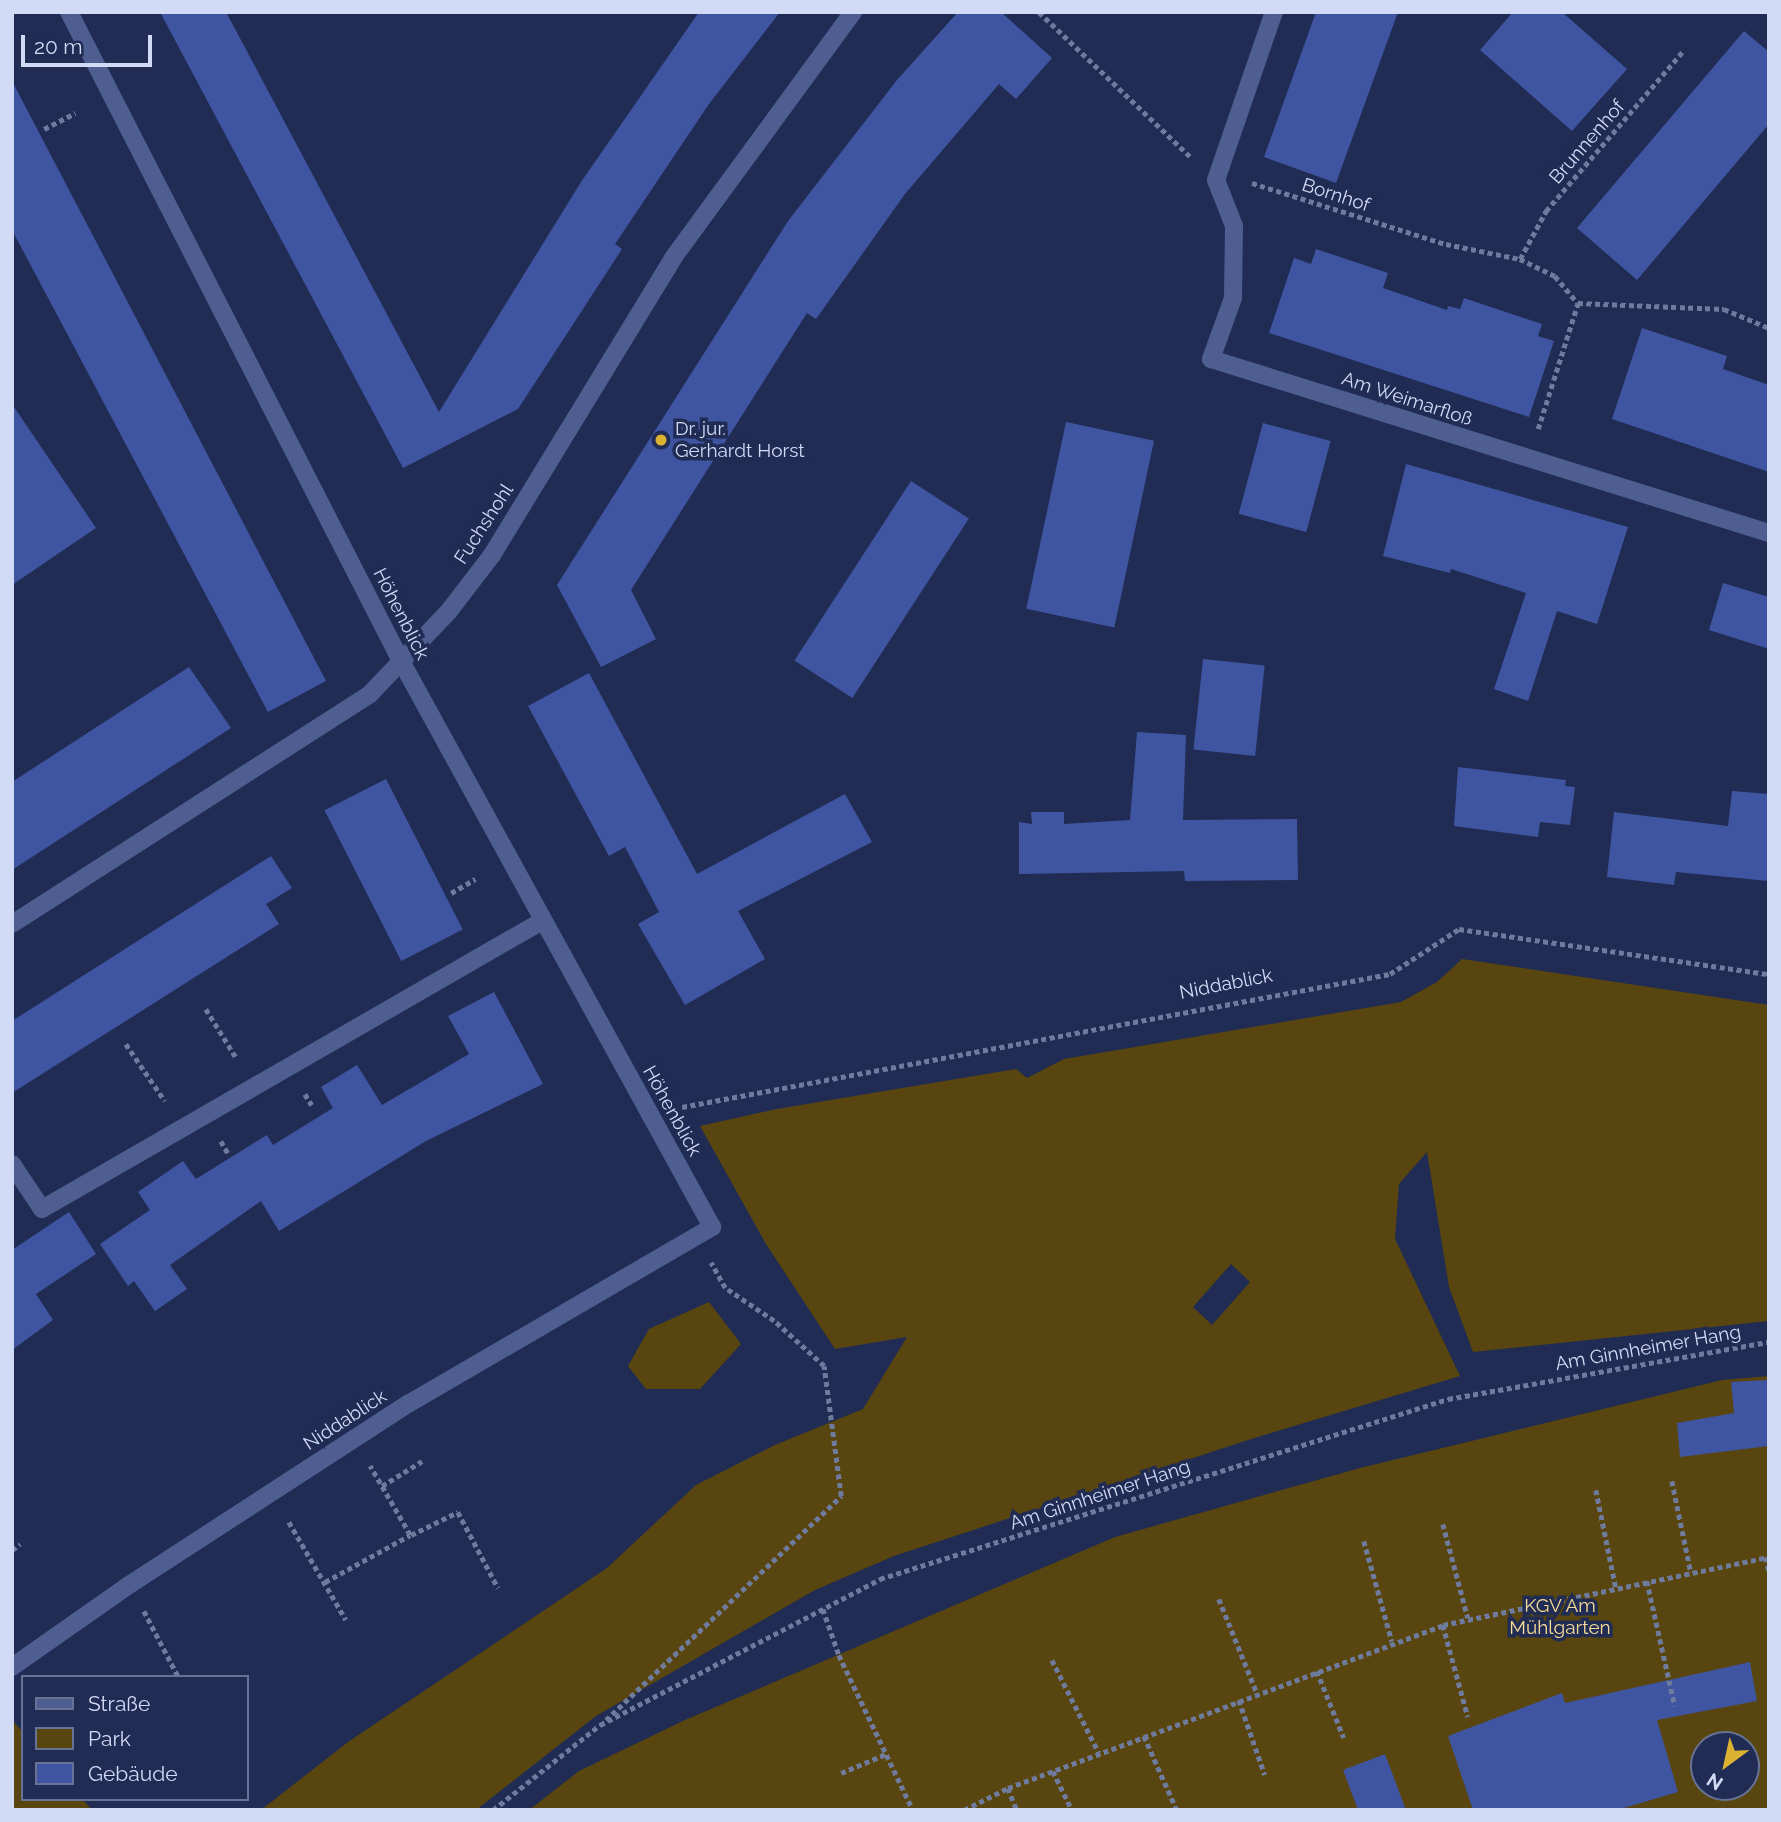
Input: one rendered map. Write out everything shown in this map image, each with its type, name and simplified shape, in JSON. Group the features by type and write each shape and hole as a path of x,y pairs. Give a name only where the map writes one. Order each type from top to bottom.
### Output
{"street":[{"name":"Höhenblick","path":"69,12 401,661 712,1227"},
{"name":"Fuchshohl","path":"12,924 370,694 449,611 492,555 673,258 853,12"},
{"path":"1216,180 1274,12"},
{"name":"Am Weimarfloß","path":"1216,180 1234,226 1233,299 1211,359 1769,533"},
{"path":"12,1164 42,1209 542,921"},
{"name":"Niddablick","path":"12,1667 129,1585 355,1439 712,1227"}],"path":[{"path":"1039,12 1216,180"},
{"name":"Brunnenhof","path":"1520,259 1546,211 1684,50"},
{"path":"44,129 75,113"},
{"name":"Bornhof","path":"1216,180 1252,183 1446,244 1520,259"},
{"path":"1520,259 1555,276 1578,303 1724,309 1769,328"},
{"path":"1528,459 1578,303"},
{"path":"451,893 475,879"},
{"name":"Niddablick","path":"681,1107 1390,974 1459,929 1769,974"},
{"path":"206,1009 254,1087"},
{"path":"126,1044 182,1128"},
{"path":"600,1725 841,1496 824,1366 774,1321 725,1288 710,1262 712,1227"},
{"name":"Am Ginnheimer Hang","path":"493,1810 600,1725 880,1579 1448,1399 1769,1342"},
{"path":"355,1439 410,1535"},
{"path":"383,1486 422,1461"},
{"path":"1672,1482 1690,1573"},
{"path":"1596,1490 1616,1588"},
{"path":"325,1582 458,1512 498,1588"},
{"path":"289,1522 346,1620"},
{"path":"1443,1524 1468,1618"},
{"path":"1364,1541 1392,1641"},
{"path":"12,1550 20,1544"},
{"path":"964,1810 1008,1788 1392,1641 1443,1625 1767,1557 1769,1571"},
{"path":"1647,1581 1675,1706"},
{"path":"129,1585 177,1675"},
{"path":"1220,1600 1257,1693"},
{"path":"823,1609 839,1655 913,1810"},
{"path":"1443,1625 1468,1717"},
{"path":"1052,1660 1099,1753"},
{"path":"1317,1671 1344,1738"},
{"path":"1239,1700 1265,1775"},
{"path":"1144,1736 1177,1810"},
{"path":"841,1773 887,1754"},
{"path":"1053,1771 1072,1810"},
{"path":"1008,1788 1017,1810"}],"green space":[{"path":"1462,959 1769,1005 1769,1321 1473,1352 1449,1287 1427,1152 1399,1184 1395,1239 1460,1376 1248,1440 894,1556 815,1590 596,1716 476,1810 261,1810 348,1742 607,1568 696,1485 775,1445 863,1409 907,1337 835,1349 766,1244 700,1126 777,1109 1016,1069 1027,1078 1064,1059 1401,1002 1437,982","holes":["1231,1264 1250,1282 1212,1325 1193,1307"]},
{"path":"709,1302 741,1344 700,1389 646,1389 628,1366 649,1329"},
{"name":"KGV Am Mühlgarten","path":"1769,1376 1769,1810 529,1810 579,1771 685,1720 1115,1537 1360,1468 1722,1380"},
{"path":"12,1720 21,1730 21,1801 84,1801 92,1810 12,1810"}],"building":[{"path":"160,12 226,12 439,412 581,182 699,12 780,12 709,104 615,244 622,249 518,409 403,468"},
{"path":"958,12 1001,12 1052,58 1016,99 999,84 905,194 816,319 807,313 631,590 656,639 601,667 557,585 788,221 897,80"},
{"path":"1316,12 1398,12 1336,183 1264,157"},
{"path":"1513,12 1562,12 1627,69 1572,131 1480,50"},
{"path":"1744,31 1769,52 1769,124 1637,280 1577,228"},
{"path":"12,81 326,681 268,712 12,230"},
{"path":"1316,249 1388,273 1383,288 1447,310 1448,306 1460,309 1464,298 1542,324 1538,336 1554,341 1529,417 1269,333 1294,258 1311,264"},
{"path":"1642,328 1727,356 1723,369 1769,385 1769,472 1612,419"},
{"path":"12,404 96,528 12,585"},
{"path":"1066,422 1154,441 1114,628 1026,609"},
{"path":"1263,423 1331,441 1306,532 1239,514"},
{"path":"1406,464 1628,527 1597,624 1557,611 1528,701 1494,689 1526,593 1451,569 1450,573 1383,556"},
{"path":"911,481 969,519 852,698 794,660"},
{"path":"1723,583 1769,597 1769,649 1709,630"},
{"path":"1203,659 1265,665 1255,756 1193,750"},
{"path":"189,667 231,728 12,870 12,782"},
{"path":"589,673 697,874 845,794 872,842 738,911 765,959 685,1005 638,924 659,912 625,847 609,856 528,706"},
{"path":"1137,732 1186,735 1183,820 1297,819 1298,880 1185,881 1184,871 1019,874 1019,822 1032,824 1031,812 1064,812 1064,824 1130,820"},
{"path":"1458,767 1566,780 1565,786 1575,787 1570,825 1540,822 1538,837 1454,826"},
{"path":"386,779 463,930 401,961 325,810"},
{"path":"1732,791 1769,794 1769,881 1676,872 1674,885 1607,877 1614,812 1728,826"},
{"path":"271,856 292,888 266,904 279,924 12,1093 12,1021"},
{"path":"494,992 543,1084 426,1141 279,1231 261,1201 170,1265 187,1289 155,1311 134,1281 128,1286 100,1244 150,1210 138,1192 183,1161 196,1179 267,1135 273,1145 333,1108 321,1087 357,1065 382,1105 469,1054 448,1016"},
{"path":"69,1212 96,1254 36,1294 53,1320 12,1350 12,1250"},
{"path":"1767,1380 1769,1446 1680,1457 1677,1423 1734,1413 1731,1382"},
{"path":"1750,1662 1757,1701 1657,1720 1678,1792 1617,1810 1473,1810 1448,1736 1562,1693 1565,1703"},
{"path":"1385,1754 1406,1810 1358,1810 1343,1770"}],"place":[{"name":"Dr. jur. Gerhardt Horst","path":"661,440"}]}
